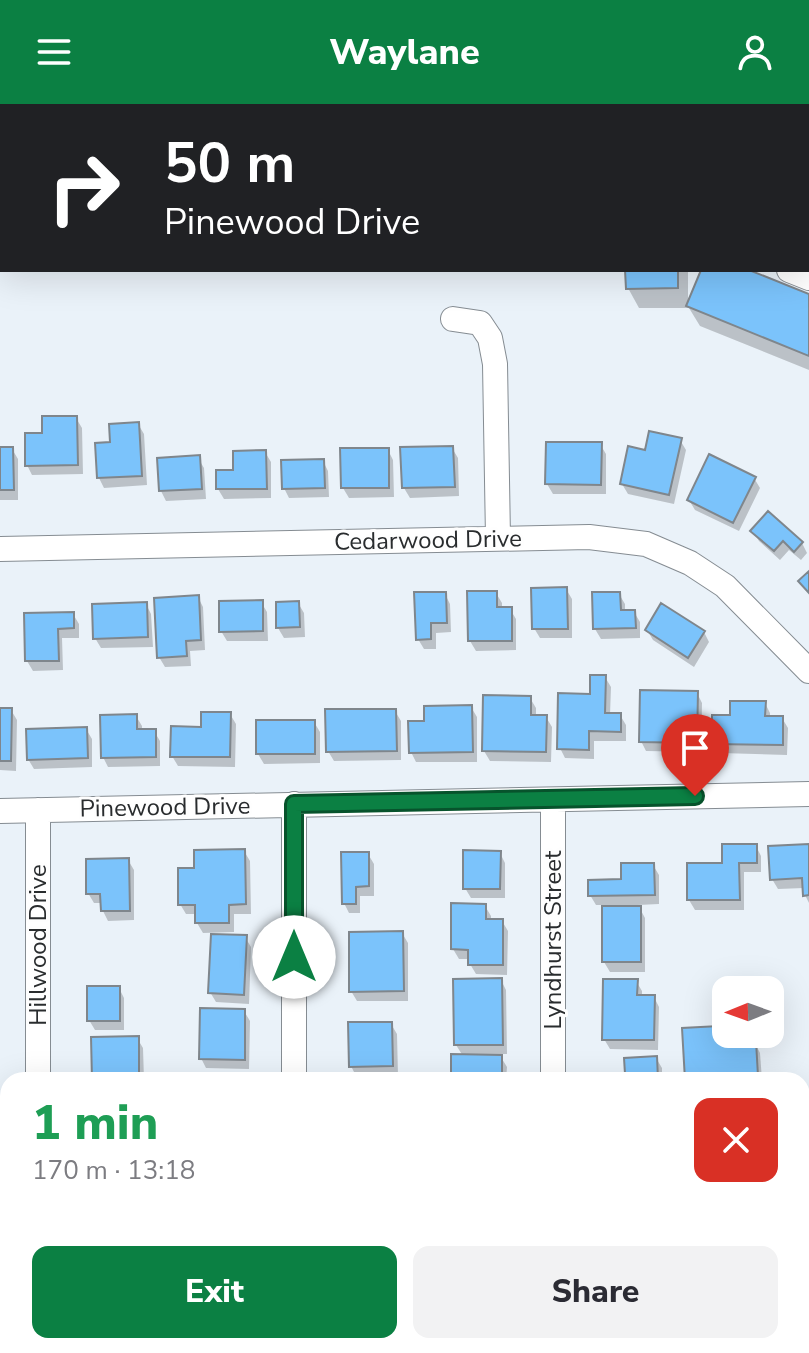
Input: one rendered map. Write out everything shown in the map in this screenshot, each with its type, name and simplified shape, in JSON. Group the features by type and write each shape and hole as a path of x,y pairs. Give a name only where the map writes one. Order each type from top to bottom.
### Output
{"street":[{"path":"453,319 480,323 490,338 495,364 498,538"},
{"name":"Cedarwood Drive","path":"0,549 589,537 646,544 690,563 725,586 809,671"},
{"name":"Pinewood Drive","path":"0,811 809,794"},
{"name":"Lyndhurst Street","path":"553,800 553,1072"},
{"path":"294,804 294,1072"},
{"name":"Hillwood Drive","path":"38,810 38,1072"}],"building":[{"path":"625,272 678,272 678,288 626,289"},
{"path":"700,272 754,272 809,294 809,356 686,306"},
{"path":"42,416 77,416 78,465 25,466 25,433 42,433"},
{"path":"139,422 142,476 97,478 95,443 110,442 109,424"},
{"path":"649,431 682,438 669,495 620,484 628,446 645,450"},
{"path":"546,442 602,442 601,485 545,484"},
{"path":"453,446 455,487 402,488 400,447"},
{"path":"0,447 13,447 14,490 0,490"},
{"path":"340,448 389,448 389,488 341,488"},
{"path":"266,450 267,489 216,489 216,470 233,470 233,451"},
{"path":"709,454 756,477 733,523 687,500"},
{"path":"200,455 202,489 159,491 157,458"},
{"path":"324,459 325,488 282,489 281,460"},
{"path":"768,511 803,542 794,552 783,541 774,551 750,531"},
{"path":"809,571 809,593 798,581"},
{"path":"567,587 568,629 532,629 531,588"},
{"path":"467,591 497,591 497,607 512,607 512,641 468,641"},
{"path":"414,592 446,592 447,623 431,623 431,639 416,640"},
{"path":"592,592 620,592 621,610 635,610 636,628 593,629"},
{"path":"199,595 201,640 186,641 187,656 157,658 154,598"},
{"path":"263,600 263,631 219,632 219,601"},
{"path":"299,601 300,627 276,628 276,602"},
{"path":"147,602 148,637 93,639 92,604"},
{"path":"661,603 705,631 688,658 645,630"},
{"path":"74,612 74,628 58,629 59,661 25,661 24,613"},
{"path":"590,675 606,675 605,713 621,713 621,732 589,731 589,750 557,749 558,693 590,694"},
{"path":"640,690 698,691 697,743 639,742"},
{"path":"483,695 531,696 531,715 547,715 546,752 482,751"},
{"path":"730,701 766,701 765,716 783,716 783,745 712,744 712,715 730,715"},
{"path":"472,705 473,752 409,753 408,721 424,721 424,706"},
{"path":"0,708 12,708 11,761 0,761"},
{"path":"325,709 396,709 397,751 326,752"},
{"path":"201,712 231,712 230,757 170,757 171,726 201,727"},
{"path":"137,714 137,729 156,729 156,757 101,758 100,715"},
{"path":"256,720 315,720 315,754 256,754"},
{"path":"87,727 88,758 27,760 26,729"},
{"path":"722,844 757,844 757,863 739,863 740,900 687,900 687,863 722,863"},
{"path":"809,844 809,895 803,896 802,878 770,880 768,846"},
{"path":"245,849 246,904 229,905 229,923 195,923 195,905 178,905 178,868 194,868 194,850"},
{"path":"463,850 501,851 500,889 463,889"},
{"path":"341,852 369,852 369,886 356,887 356,904 342,904"},
{"path":"129,858 130,911 101,911 100,894 86,894 86,859"},
{"path":"621,863 654,863 655,895 588,896 588,880 621,879"},
{"path":"451,903 486,904 486,919 503,919 503,965 468,965 468,950 451,949"},
{"path":"602,906 641,906 641,962 602,962"},
{"path":"403,931 404,991 349,992 349,932"},
{"path":"211,934 247,935 244,995 208,993"},
{"path":"502,978 503,1045 454,1045 453,979"},
{"path":"603,979 638,979 637,995 655,995 654,1040 602,1040"},
{"path":"87,986 120,986 120,1021 87,1021"},
{"path":"200,1008 245,1009 245,1060 199,1059"},
{"path":"348,1022 392,1022 393,1066 349,1067"},
{"path":"712,1026 712,1048 756,1048 758,1072 685,1072 682,1028"},
{"path":"139,1036 139,1072 92,1072 91,1037"},
{"path":"451,1054 502,1055 502,1072 451,1072"},
{"path":"657,1056 658,1072 625,1072 624,1058"}],"route":[{"path":"294,957 294,804 695,796"}]}
